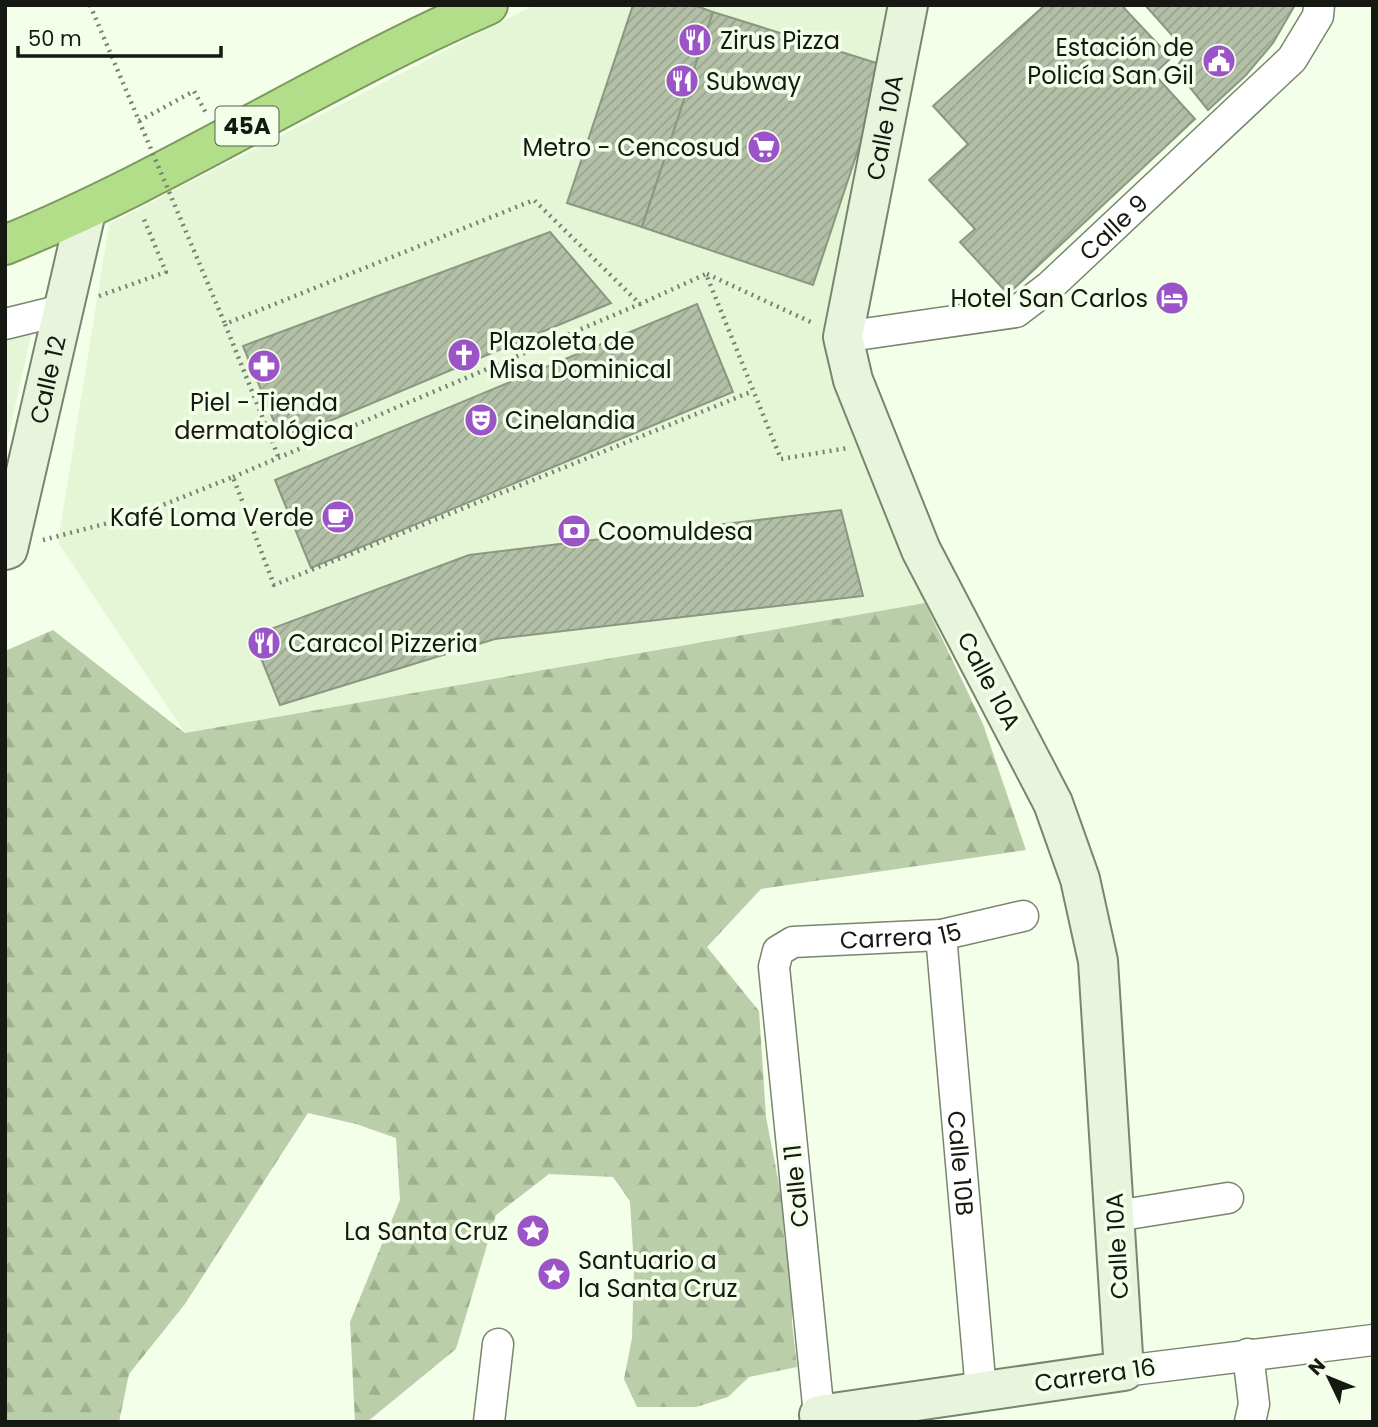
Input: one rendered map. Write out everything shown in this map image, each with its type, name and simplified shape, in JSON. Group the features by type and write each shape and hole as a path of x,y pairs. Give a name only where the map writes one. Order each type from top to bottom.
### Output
{"highway":[{"name":"45A","path":"5,245 86,212 418,36 488,5"}],"street":[{"name":"Calle 10A","path":"908,5 843,337 853,380 921,550 1054,803 1080,879 1098,961 1124,1371"},
{"name":"Calle 9","path":"843,337 1016,312 1049,287 1292,59 1318,16 1319,5"},
{"name":"Calle 12","path":"7,550 86,212"},
{"path":"5,324 62,310"},
{"name":"Carrera 15","path":"778,951 793,942 941,935 1023,916"},
{"name":"Calle 10B","path":"941,935 981,1391"},
{"name":"Calle 11","path":"778,951 774,967 819,1418"},
{"path":"1116,1216 1227,1198"},
{"name":"Carrera 16","path":"819,1418 981,1391 1248,1354 1373,1340"},
{"path":"489,1422 498,1344"},
{"path":"1248,1354 1254,1404 1250,1422"}],"path":[{"path":"90,5 278,456"},
{"path":"139,121 194,92 222,140"},
{"path":"161,202 171,197"},
{"path":"225,324 534,200 640,304"},
{"path":"62,310 166,272 141,212"},
{"path":"706,274 781,459 877,444"},
{"path":"7,550 135,516 233,477 706,274 843,337"},
{"path":"233,477 274,585 753,391"}],"shaded area":[{"path":"534,5 900,5 822,337 853,438 925,603 185,733 58,542 109,224"},
{"path":"33,327 5,451 5,333"}],"green space":[{"path":"925,603 983,724 1026,850 761,889 707,947 759,1011 766,1117 783,1205 784,1237 792,1276 792,1323 797,1367 749,1377 728,1397 696,1407 637,1407 624,1379 632,1338 634,1267 630,1201 613,1177 549,1174 496,1215 456,1349 367,1422 355,1422 350,1322 400,1200 396,1138 356,1124 308,1113 185,1304 129,1374 119,1422 5,1422 5,651 53,630 185,733"}],"building":[{"path":"633,5 694,5 713,12 642,227 567,203"},
{"path":"1045,5 1126,5 1124,8 1171,58 1154,74 1195,119 1008,294 960,242 975,229 929,180 968,144 933,106"},
{"name":"Estación de Policía San Gil","path":"1145,5 1295,5 1273,43 1246,75 1208,110 1175,69 1187,52"},
{"name":"Metro - Cencosud","path":"713,12 886,66 813,285 642,227"},
{"path":"550,232 611,303 282,441 243,346"},
{"path":"697,304 733,392 311,568 275,480"},
{"path":"841,510 863,596 495,639 280,705 252,636 469,555"}],"place":[{"name":"Zirus Pizza","path":"695,40"},
{"name":"Estación de Policía San Gil","path":"1219,61"},
{"name":"Subway","path":"682,81"},
{"name":"Metro - Cencosud","path":"764,147"},
{"name":"Hotel San Carlos","path":"1172,298"},
{"name":"Plazoleta de Misa Dominical","path":"464,355"},
{"name":"Piel - Tienda dermatológica","path":"264,366"},
{"name":"Cinelandia","path":"481,420"},
{"name":"Kafé Loma Verde","path":"338,517"},
{"name":"Coomuldesa","path":"574,531"},
{"name":"Caracol Pizzeria","path":"264,643"},
{"name":"La Santa Cruz","path":"533,1231"},
{"name":"Santuario a la Santa Cruz","path":"554,1274"}]}
